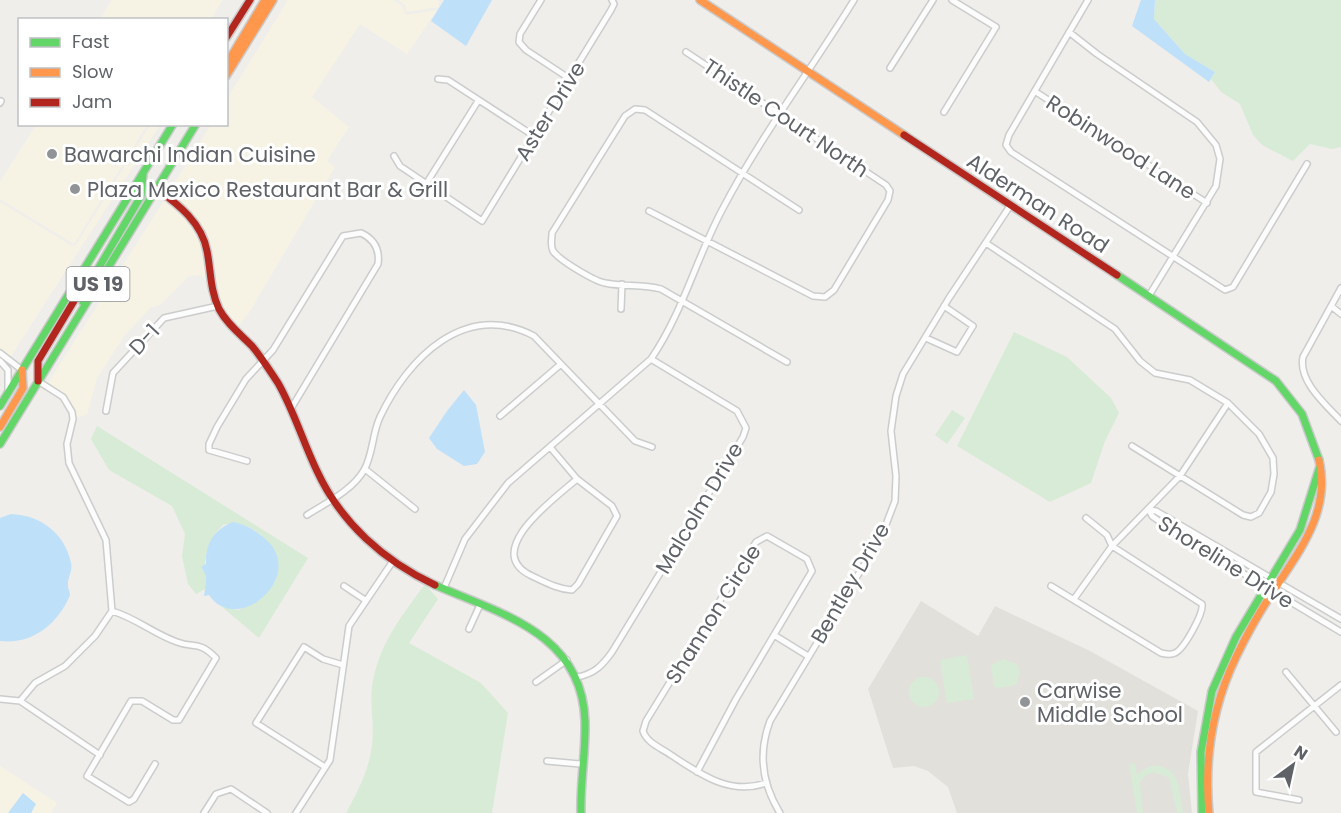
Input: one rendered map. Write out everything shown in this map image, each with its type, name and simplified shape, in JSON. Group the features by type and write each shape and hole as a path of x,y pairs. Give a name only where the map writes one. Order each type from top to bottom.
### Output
{"main road":[{"path":"228,35 250,0"},
{"path":"228,62 265,0"},
{"path":"228,73 273,0"},
{"name":"Alderman Road","path":"700,0 1010,206 1150,294 1283,387 1310,425 1324,486 1313,528 1273,592 1235,660 1216,710 1207,763 1209,813"},
{"name":"US 19","path":"0,406 172,126"},
{"name":"US 19","path":"0,444 195,126"},
{"path":"77,318 88,286 141,196 142,174"},
{"path":"157,189 189,215 203,237 210,285 218,306 228,325 262,360 292,407 317,471 332,499 357,531 415,576 536,632 567,660 577,677 585,715 580,764 581,813"},
{"path":"38,381 36,373 38,361 91,273 101,242"},
{"path":"0,427 23,388 22,370"},
{"name":"Alderman Road","path":"1202,813 1199,774 1205,724 1214,686 1228,651 1301,527 1311,500 1315,472 1320,466"}],"street":[{"path":"541,0 520,34 519,42 526,50 570,79"},
{"name":"Aster Drive","path":"426,184 482,220 611,10 612,0"},
{"path":"444,588 465,539 508,483 651,358 669,333 707,239 743,172 854,0"},
{"path":"890,68 933,0"},
{"path":"944,112 996,27 952,0"},
{"path":"1088,0 1006,145 1011,152 1221,290 1233,287 1307,164"},
{"path":"1069,32 1096,54 1197,122 1208,132 1216,145 1220,159 1216,186 1150,294"},
{"name":"Thistle Court North","path":"686,52 886,185 890,191 888,200 834,290 825,297 813,296 707,239"},
{"path":"438,79 448,80 534,136"},
{"name":"Robinwood Lane","path":"1036,92 1207,203"},
{"path":"394,156 400,166 426,184 478,101"},
{"path":"787,362 661,289 647,285 604,283 588,275 555,254 551,246 552,233 625,116 635,109 645,110 799,210"},
{"name":"Bentley Drive","path":"780,813 766,783 763,757 767,727 777,706 883,533 895,501 896,476 891,431 896,396 903,375 944,306 1010,206"},
{"path":"649,211 707,239"},
{"path":"247,461 217,454 209,450 209,444 228,408 262,360 273,350 343,236 360,233 367,236 377,247 378,264 292,407"},
{"path":"986,243 1115,329 1140,361 1155,373 1190,380 1228,403 1259,434 1273,458 1274,474 1271,492 1259,513 1251,517 1237,512 1132,446"},
{"path":"621,309 622,284"},
{"path":"1341,288 1303,357 1300,369 1307,381 1341,421"},
{"name":"D-1","path":"106,411 113,373 164,318 218,306"},
{"path":"926,338 957,352 973,326 944,306"},
{"path":"1331,306 1341,314"},
{"path":"307,515 356,481 365,469 380,417 409,370 440,340 488,323 511,326 534,336 634,441 652,447"},
{"path":"0,352 22,370"},
{"name":"Malcolm Drive","path":"577,677 588,675 602,666 612,652 743,437 746,428 743,418 737,411 651,358"},
{"path":"0,361 8,370 9,380 5,398"},
{"path":"500,416 561,364"},
{"path":"20,701 35,683 60,670 73,659 95,636 112,610 106,540 69,463 68,444 73,419 72,412 63,397 38,381"},
{"path":"1074,598 1112,546 1180,476 1228,403"},
{"path":"550,447 577,479 612,506 617,516 578,584 572,590 561,590 521,571 514,557 516,545 532,519 577,479"},
{"path":"365,469 414,509"},
{"name":"Shoreline Drive","path":"1149,510 1156,511 1341,619"},
{"name":"Shoreline Drive","path":"1149,510 1162,524 1341,632"},
{"path":"1051,586 1161,653 1176,653 1203,612 1202,604 1112,546 1107,534 1086,518"},
{"name":"Shannon Circle","path":"697,772 736,699 810,577 812,567 804,557 767,536 756,542 643,728 648,741 697,772 718,782 736,786 766,783"},
{"path":"296,813 330,760 349,626 393,560"},
{"path":"344,586 366,600"},
{"path":"469,629 480,605"},
{"path":"112,610 131,616 178,643 197,645 216,658 179,720 173,720 142,701 131,701 87,776 129,802 134,799 155,764"},
{"path":"774,635 808,656"},
{"path":"325,767 256,723 304,646 323,659 343,665"},
{"path":"536,682 567,660"},
{"path":"1286,672 1336,732"},
{"path":"1299,800 1256,792 1254,763 1256,752 1341,685"},
{"path":"0,699 20,701 100,755"},
{"path":"547,761 580,764"},
{"path":"204,813 216,794 231,789 267,813"}],"shaded area":[{"path":"112,0 223,0 212,18 101,18"},
{"path":"288,0 393,0 402,6 406,15 437,10 407,54 360,24 312,97 349,127 327,161 335,167 250,311 237,328 221,305 213,284 206,235 191,213 168,193 210,126 228,126 228,97"},
{"path":"398,0 438,0 439,7 406,12 405,5"},
{"path":"35,126 146,126 74,244 0,199 0,182"},
{"path":"149,126 159,126 9,359 0,352 0,202 72,246 76,245"},
{"path":"165,199 187,217 200,239 207,286 214,304 210,305 206,280 200,275 189,276 161,304 150,308 125,335 97,378 87,414 76,418 72,403 48,383"},
{"name":"Carwise Middle School","path":"921,601 978,636 995,606 1090,651 1198,711 1188,774 1192,813 957,813 948,787 928,771 914,766 893,768 868,689"},
{"path":"0,766 57,803 51,813 31,813 36,804 23,793 8,813 0,813"}],"green space":[{"path":"1155,0 1341,0 1341,147 1332,149 1310,144 1293,161 1262,145 1253,135 1240,104 1221,92 1211,79 1215,72 1185,54 1154,19"},
{"path":"1014,332 1067,357 1111,398 1119,413 1105,441 1091,483 1050,502 957,446"},
{"path":"952,410 965,418 947,444 935,435"},
{"path":"97,426 308,558 259,638 222,607 238,610 253,603 274,551 270,544 259,533 245,526 223,525 212,539 206,554 207,588 196,594 188,584 182,556 185,534 172,506 109,470 91,439"},
{"path":"425,584 438,599 409,643 481,683 508,713 492,813 346,813 355,797 371,754 372,684 382,651 395,627"},
{"path":"967,655 974,699 947,703 940,660"},
{"path":"1003,659 1017,664 1020,673 1016,685 998,688 994,686 991,665"},
{"path":"924,677 935,681 939,692 935,703 924,707 913,703 909,692 913,681"},
{"path":"1135,763 1137,775 1155,766 1166,768 1171,772 1178,784 1183,813 1177,813 1169,778 1154,772 1146,775 1140,782 1143,813 1137,813 1129,764"}],"water":[{"path":"444,0 492,0 466,46 431,21"},
{"path":"1141,0 1155,0 1154,19 1185,54 1215,72 1209,82 1132,26"},
{"path":"464,390 476,405 485,452 477,464 464,466 437,449 429,438"},
{"path":"11,514 22,515 41,522 50,528 63,543 71,566 68,583 70,595 51,623 33,636 23,640 0,641 0,518"},
{"path":"233,522 248,527 262,536 275,551 278,567 274,582 265,595 251,605 236,609 222,606 209,595 204,596 206,578 201,567 206,564 207,550 212,538"},
{"path":"23,793 36,804 31,813 8,813"}],"traffic: fast":[{"path":"0,406 172,126"},
{"path":"0,444 195,126"},
{"path":"83,302 88,286 141,196 143,175"},
{"path":"1117,275 1276,381 1302,414 1319,460"},
{"path":"1202,813 1201,752 1212,691 1236,637 1300,530 1320,466"},
{"path":"435,585 486,606 534,631 554,647 570,667 580,691 585,721 581,813"}],"traffic: slow":[{"path":"228,62 265,0"},
{"path":"228,73 273,0"},
{"path":"700,0 904,135"},
{"path":"0,427 23,388 22,370"},
{"path":"1209,813 1209,753 1221,695 1249,631 1311,529 1321,496 1322,479 1319,460"}],"traffic: jam":[{"path":"228,35 250,0"},
{"path":"904,135 1117,275"},
{"path":"157,189 181,208 195,223 207,251 212,288 219,309 256,351 278,383 317,471 338,507 351,524 382,552 435,585"},
{"path":"38,381 38,361 86,281"}],"place":[{"name":"Bawarchi Indian Cuisine","path":"52,154"},
{"name":"Plaza Mexico Restaurant Bar & Grill","path":"75,189"},
{"name":"Carwise Middle School","path":"1025,702"}]}
